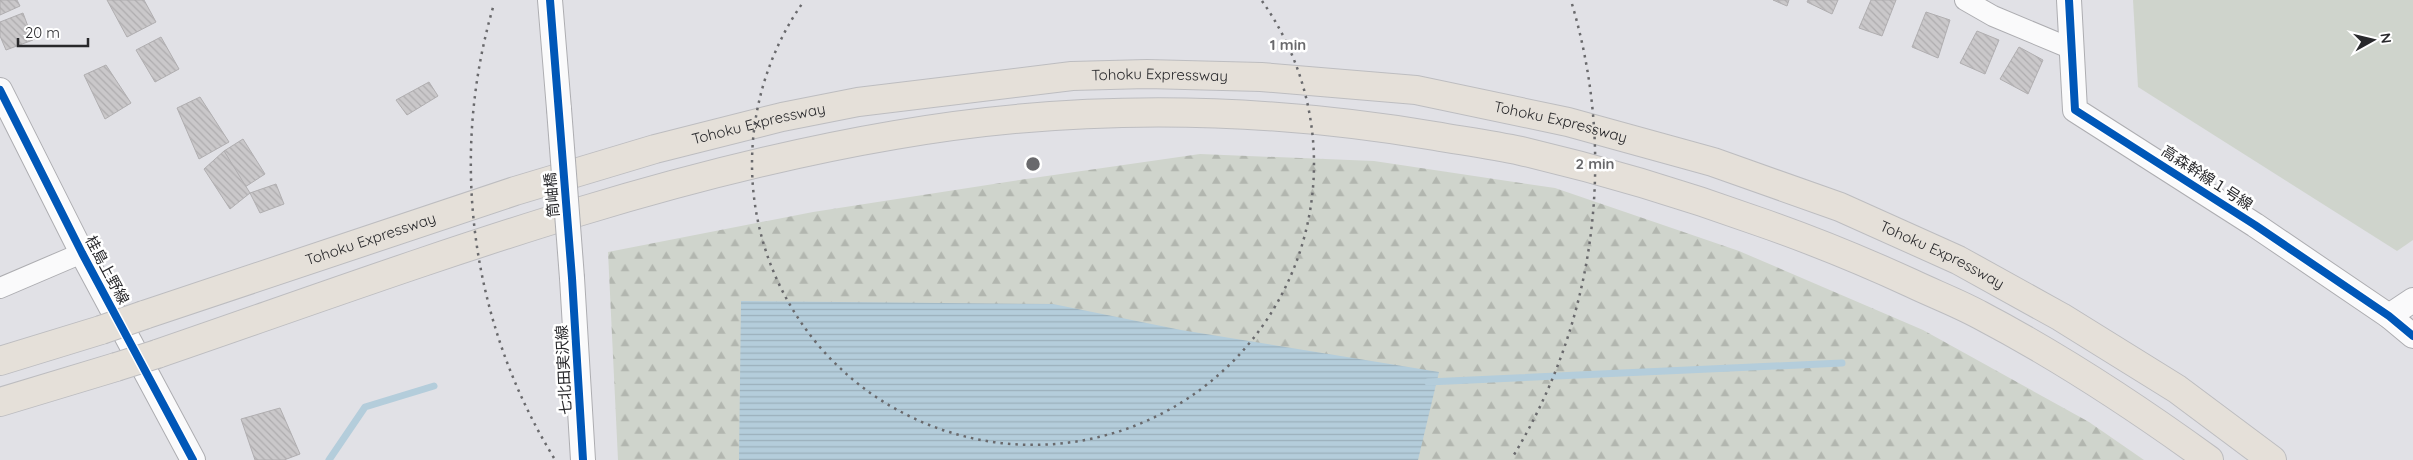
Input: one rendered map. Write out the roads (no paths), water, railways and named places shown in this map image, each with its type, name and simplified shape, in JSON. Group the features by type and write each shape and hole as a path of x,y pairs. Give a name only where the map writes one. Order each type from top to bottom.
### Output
{"highway":[{"name":"Tohoku Expressway","path":"0,361 101,330 515,191 655,149 782,117 858,102 1072,76 1147,74 1298,80 1416,90 1568,122 1713,162 1840,207 1958,260 2061,317 2176,389 2272,460"},
{"path":"0,402 157,354 519,230 632,196 761,163 896,134 1010,120 1106,113 1238,114 1319,120 1382,128 1515,150 1603,171 1694,198 1830,246 1978,313 2096,382 2209,460"}],"street":[{"name":"筒岫橋","path":"550,0 572,278"},
{"path":"1965,0 1993,16 2072,49"},
{"name":"高森幹線１号線","path":"2069,0 2075,110 2255,225 2389,316 2413,336"},
{"name":"桂島上野線","path":"0,90 82,253 194,460"},
{"path":"0,288 82,253"},
{"name":"七北田実沢線","path":"572,278 583,460"},
{"path":"2389,316 2413,300"}],"water":[{"path":"741,301 1053,304 1181,330 1439,372 1418,460 739,460"}],"waterway":[{"path":"1428,382 1842,363"},
{"path":"329,460 365,407 434,386"}]}
